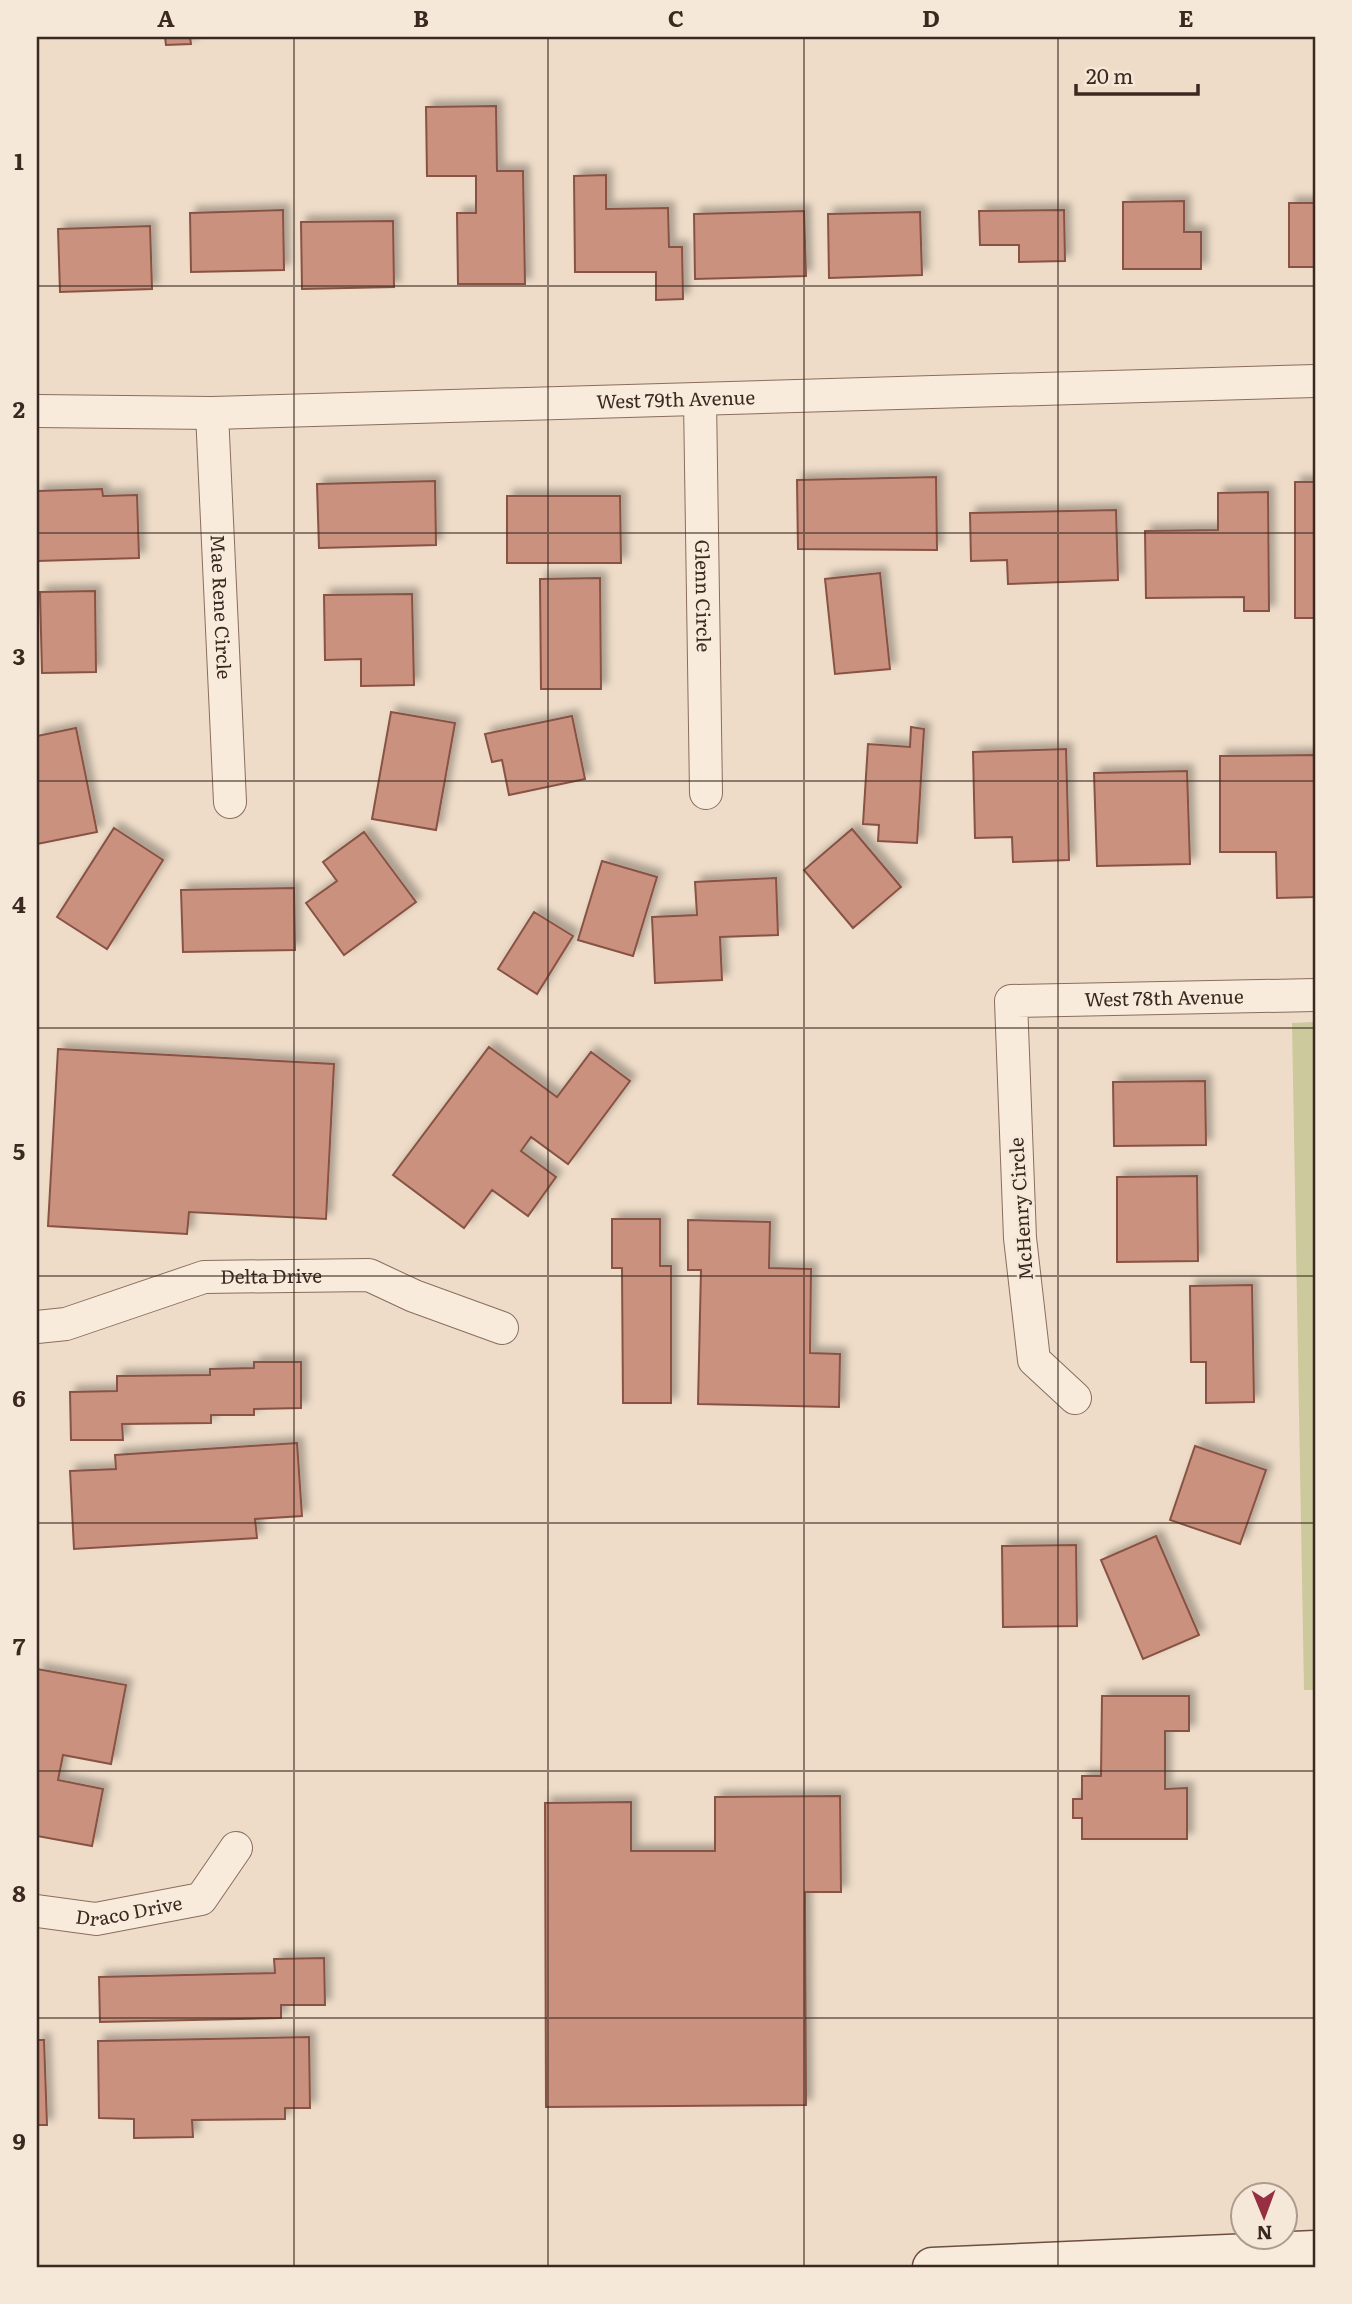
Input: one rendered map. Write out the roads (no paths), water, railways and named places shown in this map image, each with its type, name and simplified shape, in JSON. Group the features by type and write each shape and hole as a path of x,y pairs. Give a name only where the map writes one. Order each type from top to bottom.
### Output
{"street":[{"name":"West 79th Avenue","path":"37,411 212,413 1315,381"},
{"name":"Glenn Circle","path":"700,400 706,793"},
{"name":"Mae Rene Circle","path":"212,413 230,802"},
{"name":"West 78th Avenue","path":"1011,1001 1315,995"},
{"name":"McHenry Circle","path":"1011,1001 1020,1238 1034,1360 1076,1398"},
{"name":"Delta Drive","path":"37,1327 66,1324 204,1278 369,1275 414,1296 502,1328"},
{"name":"Draco Drive","path":"37,1911 96,1919 201,1899 236,1848"},
{"path":"932,2267 1315,2250"}]}
